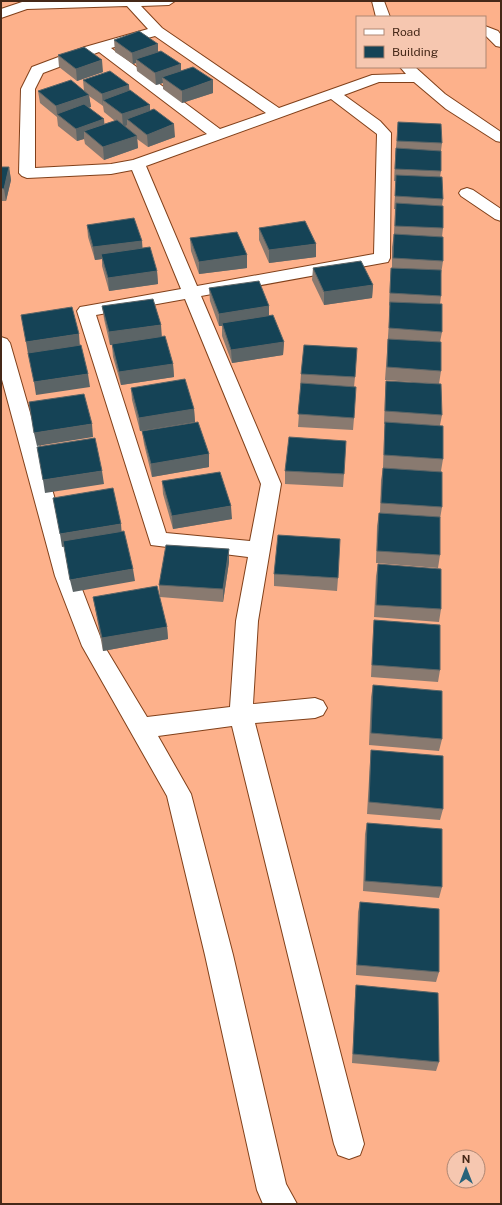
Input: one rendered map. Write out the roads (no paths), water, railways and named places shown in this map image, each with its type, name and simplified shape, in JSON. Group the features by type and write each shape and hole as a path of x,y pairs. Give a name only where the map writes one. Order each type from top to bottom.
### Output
{"street":[{"path":"129,1 157,30 278,114"},
{"path":"1,14 25,5 81,2 169,1"},
{"path":"378,1 383,16"},
{"path":"157,30 101,47 37,70 28,89 27,173 110,169 137,164 377,78 412,72 442,99 501,138"},
{"path":"486,30 493,34 501,42"},
{"path":"101,47 218,135"},
{"path":"260,550 158,540 86,311 190,291 382,258 384,133 375,124 333,94"},
{"path":"137,164 271,484 247,621 241,715 349,1144"},
{"path":"467,193 501,216"},
{"path":"1,343 66,576 93,646 179,794 220,955 272,1190 281,1204"},
{"path":"141,728 241,715 315,708"}]}
